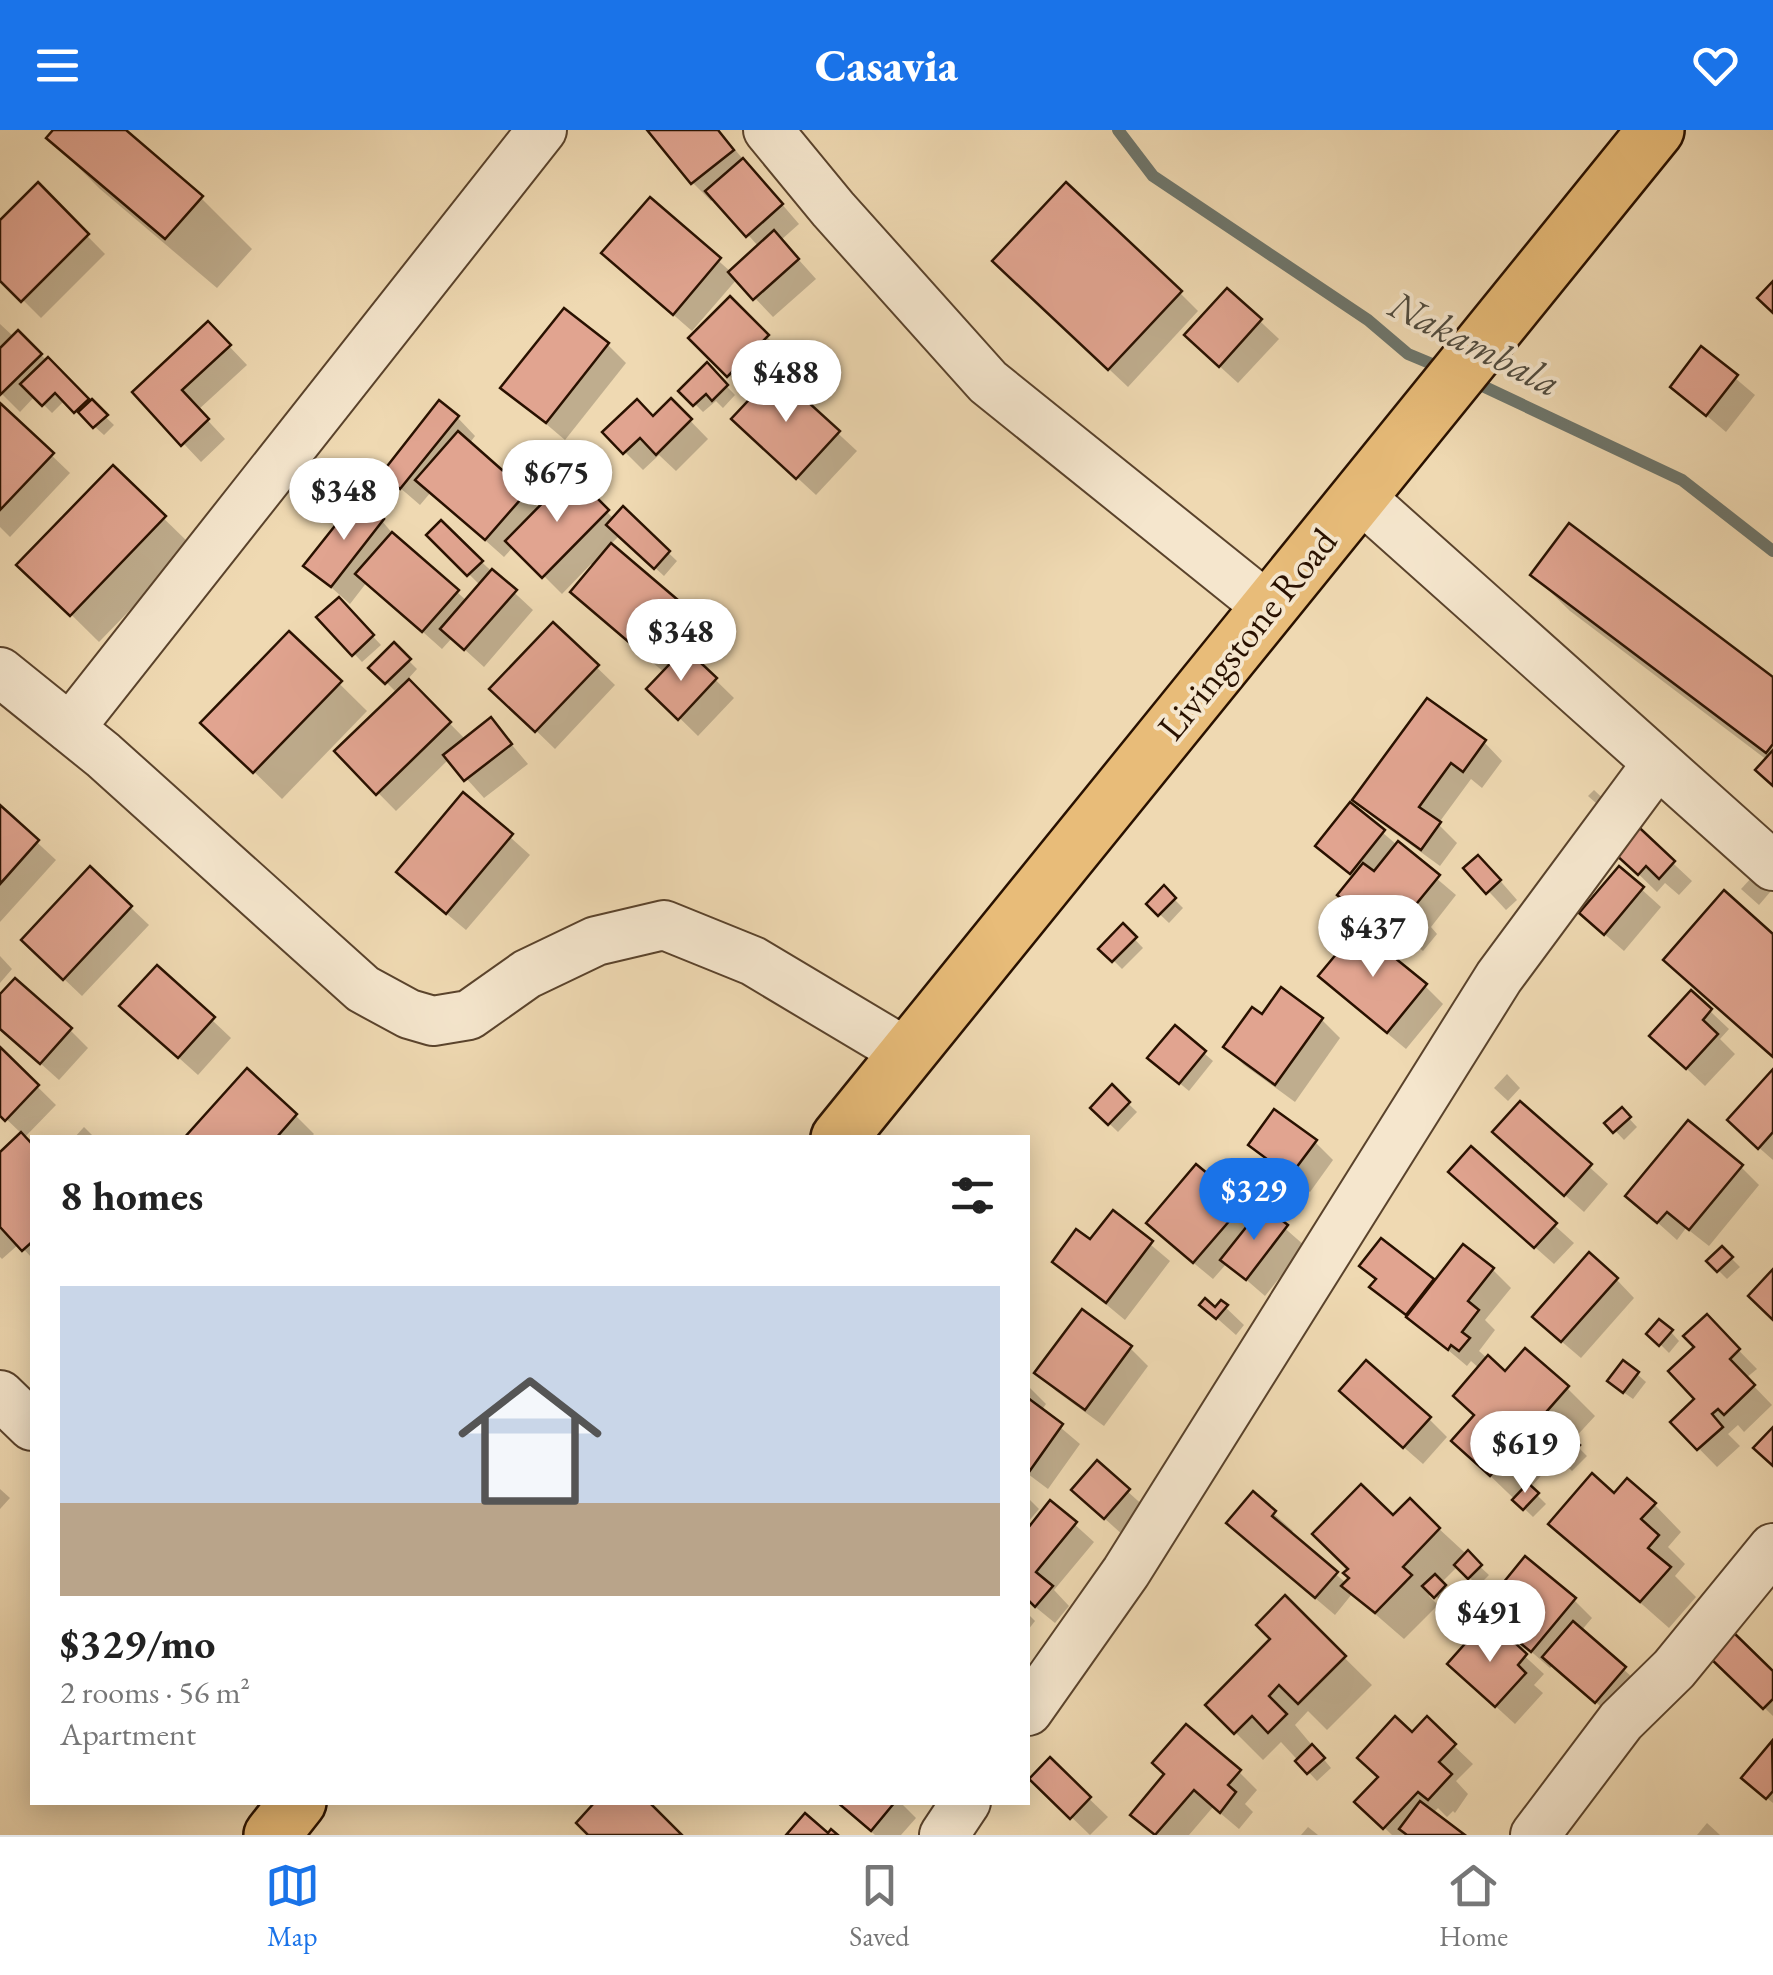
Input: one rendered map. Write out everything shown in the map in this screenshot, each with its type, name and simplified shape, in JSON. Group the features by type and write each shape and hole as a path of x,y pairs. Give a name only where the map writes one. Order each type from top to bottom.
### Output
{"highway":[{"name":"Livingstone Road","path":"841,1135 1656,130"},
{"path":"272,1835 296,1805"}],"street":[{"path":"70,728 542,130"},
{"path":"768,130 988,382 1268,608"},
{"path":"1359,496 1773,866"},
{"path":"0,672 70,728 362,989 409,1014 433,1020 469,1015 526,974 596,941 664,925 753,961 907,1054"},
{"path":"1030,1708 1126,1572 1499,976 1656,765"},
{"path":"0,1395 30,1424"},
{"path":"1535,1835 1620,1720 1674,1669 1773,1548"},
{"path":"944,1835 964,1805"}],"building":[{"path":"53,130 126,130 203,196 165,239 46,138"},
{"path":"647,130 718,130 734,150 691,184"},
{"path":"743,158 783,204 746,237 705,191"},
{"path":"38,182 89,234 21,302 0,281 0,220"},
{"path":"1066,182 1182,291 1108,370 992,261"},
{"path":"650,197 721,258 673,315 601,253"},
{"path":"774,230 799,259 753,300 728,272"},
{"path":"1773,281 1773,313 1757,298"},
{"path":"1227,288 1262,319 1219,367 1184,335"},
{"path":"730,296 769,335 727,377 688,338"},
{"path":"564,308 609,343 546,423 500,388"},
{"path":"208,321 231,345 182,390 209,419 181,446 132,392"},
{"path":"18,330 42,354 0,395 0,348"},
{"path":"1701,346 1738,375 1706,416 1670,387"},
{"path":"48,357 89,399 74,413 55,393 42,406 20,384"},
{"path":"707,362 728,385 712,401 706,394 693,406 678,391"},
{"path":"775,372 840,431 796,479 731,419"},
{"path":"671,398 692,419 656,455 640,438 623,454 602,432 637,399 653,416"},
{"path":"92,399 108,415 93,428 78,412"},
{"path":"439,400 459,416 400,489 381,474"},
{"path":"0,403 54,453 0,510"},
{"path":"458,431 527,492 485,540 415,480"},
{"path":"113,465 166,516 70,616 16,565"},
{"path":"572,473 609,510 542,578 505,541"},
{"path":"357,498 384,519 331,587 303,566"},
{"path":"623,506 670,551 654,569 606,525"},
{"path":"441,520 483,561 467,576 426,535"},
{"path":"1569,523 1773,677 1773,744 1766,753 1530,575"},
{"path":"392,532 459,590 422,632 355,574"},
{"path":"611,543 692,612 651,661 570,592"},
{"path":"492,569 517,590 464,650 440,629"},
{"path":"339,597 374,635 352,656 316,617"},
{"path":"553,622 599,665 535,732 489,689"},
{"path":"289,631 342,681 253,773 200,723"},
{"path":"394,642 411,659 385,684 368,668"},
{"path":"685,648 717,678 678,720 646,689"},
{"path":"409,679 451,722 376,795 334,751"},
{"path":"1427,698 1486,740 1463,772 1451,763 1419,807 1441,822 1421,850 1352,800"},
{"path":"491,717 512,744 464,781 443,755"},
{"path":"1773,750 1773,786 1755,770"},
{"path":"463,792 513,834 446,914 396,872"},
{"path":"1350,802 1385,830 1350,874 1315,846"},
{"path":"0,805 39,840 0,884"},
{"path":"1628,817 1675,861 1659,879 1646,866 1638,875 1603,843"},
{"path":"1398,841 1440,875 1413,908 1421,914 1404,934 1396,928 1389,938 1337,895 1363,863 1374,871"},
{"path":"1478,855 1501,880 1486,894 1463,868"},
{"path":"90,866 132,906 63,980 21,940"},
{"path":"1619,866 1644,887 1604,935 1579,913"},
{"path":"1164,885 1176,898 1158,916 1146,904"},
{"path":"1724,890 1773,934 1773,1057 1663,960"},
{"path":"1123,923 1137,937 1112,962 1098,949"},
{"path":"1358,928 1427,984 1387,1033 1318,976"},
{"path":"157,965 215,1017 178,1058 119,1006"},
{"path":"15,978 72,1028 40,1064 0,1029 0,994"},
{"path":"1281,987 1323,1018 1275,1085 1223,1047 1252,1007 1262,1014"},
{"path":"1691,990 1712,1009 1703,1020 1718,1034 1686,1069 1649,1036"},
{"path":"1175,1025 1206,1051 1179,1084 1147,1058"},
{"path":"0,1047 39,1085 5,1121 0,1116"},
{"path":"247,1068 297,1114 279,1135 187,1135"},
{"path":"1773,1069 1773,1132 1758,1149 1727,1120"},
{"path":"1112,1084 1130,1102 1108,1125 1090,1108"},
{"path":"1520,1101 1592,1164 1564,1196 1492,1132"},
{"path":"1622,1107 1631,1117 1613,1133 1604,1123"},
{"path":"1274,1109 1317,1140 1290,1176 1248,1145"},
{"path":"1688,1120 1743,1165 1689,1230 1667,1212 1657,1223 1625,1196"},
{"path":"21,1132 30,1142 30,1244 22,1251 0,1227 0,1152"},
{"path":"1471,1146 1557,1223 1534,1248 1448,1172"},
{"path":"1196,1164 1244,1204 1193,1263 1146,1223"},
{"path":"1263,1206 1288,1225 1246,1280 1220,1260"},
{"path":"1113,1210 1153,1241 1106,1303 1052,1262 1076,1229 1090,1239"},
{"path":"1381,1238 1434,1279 1406,1315 1369,1287 1376,1279 1359,1266"},
{"path":"1463,1244 1494,1268 1468,1301 1479,1310 1462,1332 1470,1338 1459,1351 1451,1345 1448,1350 1406,1317"},
{"path":"1722,1246 1733,1257 1717,1272 1706,1261"},
{"path":"1589,1252 1618,1278 1561,1342 1532,1317"},
{"path":"1773,1269 1773,1320 1748,1296"},
{"path":"1205,1298 1215,1307 1221,1300 1228,1305 1216,1319 1199,1305"},
{"path":"1082,1309 1132,1346 1085,1410 1034,1373"},
{"path":"1707,1314 1740,1349 1730,1359 1755,1385 1724,1415 1718,1409 1712,1414 1723,1427 1697,1450 1670,1422 1694,1399 1668,1371 1694,1347 1683,1336"},
{"path":"1659,1319 1673,1330 1659,1346 1646,1334"},
{"path":"1525,1348 1569,1386 1490,1476 1451,1441 1474,1415 1453,1396 1488,1355 1505,1371"},
{"path":"1366,1360 1431,1417 1403,1448 1339,1391"},
{"path":"1623,1360 1639,1372 1623,1393 1607,1381"},
{"path":"1030,1399 1063,1424 1030,1471"},
{"path":"1773,1427 1773,1466 1753,1448"},
{"path":"1567,1432 1580,1445 1562,1464 1549,1451"},
{"path":"1097,1460 1130,1489 1104,1519 1071,1490"},
{"path":"1592,1473 1614,1493 1627,1478 1656,1503 1641,1519 1659,1535 1648,1548 1671,1567 1640,1602 1548,1524"},
{"path":"1528,1483 1539,1493 1523,1510 1512,1500"},
{"path":"1361,1484 1393,1515 1410,1498 1440,1528 1403,1567 1412,1575 1375,1613 1341,1586 1349,1578 1343,1573 1348,1569 1312,1534"},
{"path":"1253,1491 1276,1511 1272,1516 1338,1572 1315,1598 1226,1523"},
{"path":"1050,1500 1077,1522 1036,1572 1053,1586 1035,1607 1030,1602 1030,1525"},
{"path":"1468,1550 1482,1565 1468,1579 1454,1565"},
{"path":"1525,1556 1576,1598 1531,1652 1481,1610"},
{"path":"1435,1574 1446,1585 1434,1598 1422,1586"},
{"path":"1285,1595 1346,1656 1298,1704 1279,1685 1269,1696 1287,1714 1268,1733 1252,1716 1234,1734 1205,1705 1270,1639 1256,1625"},
{"path":"1573,1621 1626,1667 1595,1703 1542,1657"},
{"path":"1479,1628 1492,1640 1501,1630 1527,1654 1518,1665 1526,1673 1495,1707 1447,1664"},
{"path":"1733,1632 1773,1671 1773,1699 1763,1709 1709,1657"},
{"path":"1395,1716 1412,1732 1427,1716 1456,1744 1439,1762 1452,1774 1428,1800 1418,1792 1383,1829 1354,1802 1378,1777 1357,1758"},
{"path":"1186,1724 1241,1770 1228,1785 1236,1792 1220,1813 1194,1790 1155,1835 1130,1815 1164,1774 1152,1763"},
{"path":"1772,1741 1773,1791 1766,1799 1741,1778"},
{"path":"1312,1744 1325,1758 1307,1774 1295,1761"},
{"path":"1050,1757 1091,1797 1070,1819 1030,1778"},
{"path":"1420,1801 1465,1835 1407,1835 1399,1829"},
{"path":"592,1805 652,1805 682,1835 588,1835 576,1823"},
{"path":"841,1805 893,1805 871,1831"},
{"path":"805,1813 828,1833 831,1829 838,1835 786,1835"}],"waterway":[{"name":"Nakambala","path":"1118,130 1153,176 1368,320 1408,354 1444,369"},
{"name":"Nakambala","path":"1472,381 1682,480 1773,551"}]}
